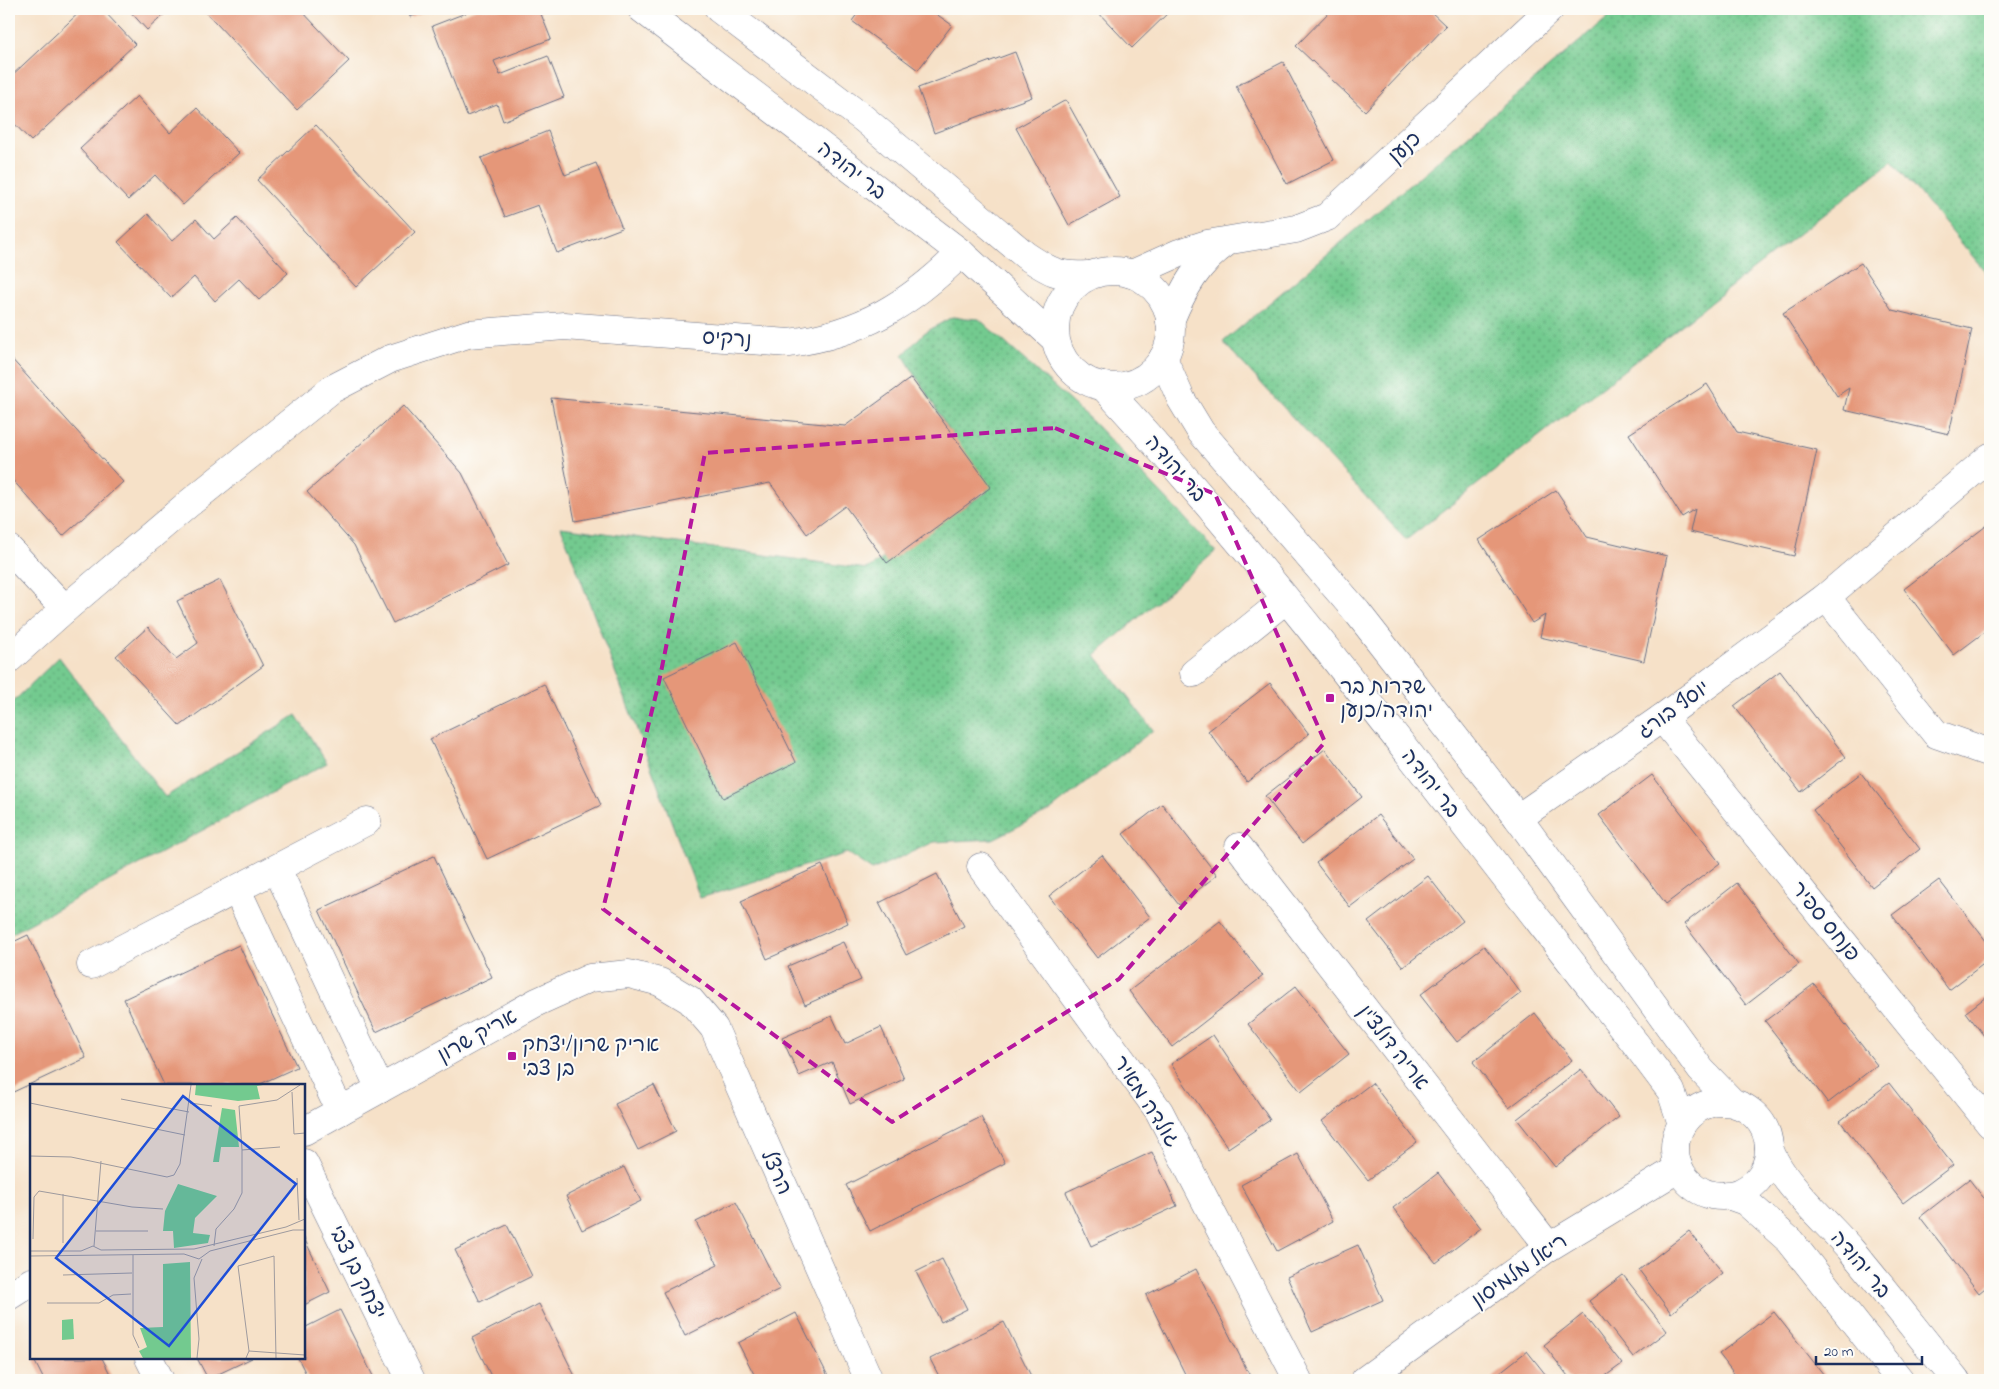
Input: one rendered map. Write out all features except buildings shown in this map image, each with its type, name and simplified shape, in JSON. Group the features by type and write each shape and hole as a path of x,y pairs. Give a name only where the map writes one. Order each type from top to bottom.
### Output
{"street":[{"name":"בר יהודה","path":"642,9 960,253 1056,339"},
{"path":"719,9 864,119 1025,255 1047,270 1068,277 1118,270 1146,281 1158,292 1166,306 1170,321 1170,339 1163,358 1152,372 1138,382 1120,386 1103,386 1086,380 1072,370 1061,356 1056,339 1056,320 1062,302 1073,286 1088,275"},
{"name":"כנען","path":"1132,274 1179,252 1232,239 1296,229 1327,217 1550,9"},
{"name":"כנען","path":"1170,321 1180,298 1198,268 1218,248 1232,239"},
{"name":"נרקיס","path":"9,659 187,505 332,389 390,359 468,334 564,326 789,343 821,339 855,328 897,306 935,278 960,253"},
{"name":"בר יהודה","path":"1163,358 1182,399 1201,432 1357,612 1518,818 1701,1070 1732,1102"},
{"name":"בר יהודה","path":"1103,386 1194,488 1285,600 1636,1043 1671,1091 1682,1124"},
{"name":"יוסף בורג","path":"1518,818 1662,718 1826,597 1990,457"},
{"path":"9,548 65,609"},
{"path":"1826,597 1936,734 1990,753"},
{"path":"1194,673 1285,600"},
{"name":"פנחס ספיר","path":"1662,718 1990,1124"},
{"path":"91,965 367,821"},
{"name":"אריה דולצ'ין","path":"1239,847 1549,1247"},
{"name":"גולדה מאיר","path":"981,867 1159,1111 1298,1380"},
{"path":"277,869 380,1089"},
{"path":"237,890 340,1111"},
{"name":"אריק שרון","path":"305,1130 537,1002 590,978 628,974 660,982"},
{"name":"הרצל","path":"660,982 690,1000 714,1028 869,1380"},
{"path":"1717,1102 1732,1102 1746,1109 1758,1119 1766,1132 1769,1147 1767,1161 1762,1173 1753,1184 1742,1191 1728,1195 1709,1194 1685,1177 1679,1168 1675,1146 1682,1124 1691,1113 1703,1106 1717,1102"},
{"name":"בר יהודה","path":"1769,1147 1772,1156 1799,1194 1850,1249 1956,1380"},
{"name":"יצחק בן צבי","path":"305,1165 411,1380"},
{"name":"ריאל מלמיסון","path":"1365,1380 1549,1247 1679,1168"},
{"name":"בר יהודה","path":"1728,1195 1745,1201 1790,1241 1900,1380"},
{"path":"150,1359 160,1380"}],"highlighted area":[{"path":"1055,428 1215,494 1325,742 1119,979 892,1122 603,909 659,682 705,453"}],"green space":[{"path":"1618,9 1990,9 1990,277 1892,161 1406,540 1223,342"},
{"path":"952,317 979,319 1093,422 1216,551 1095,655 1153,730 1051,810 993,839 934,842 872,870 847,853 700,898 561,527 867,569 987,492 903,355 924,333"},
{"path":"59,657 165,797 296,715 327,763 9,935 9,706"}],"place":[{"name":"שדרות בר יהודה/כנען","path":"1330,698"},
{"name":"אריק שרון/יצחק בן צבי","path":"512,1056"}]}
